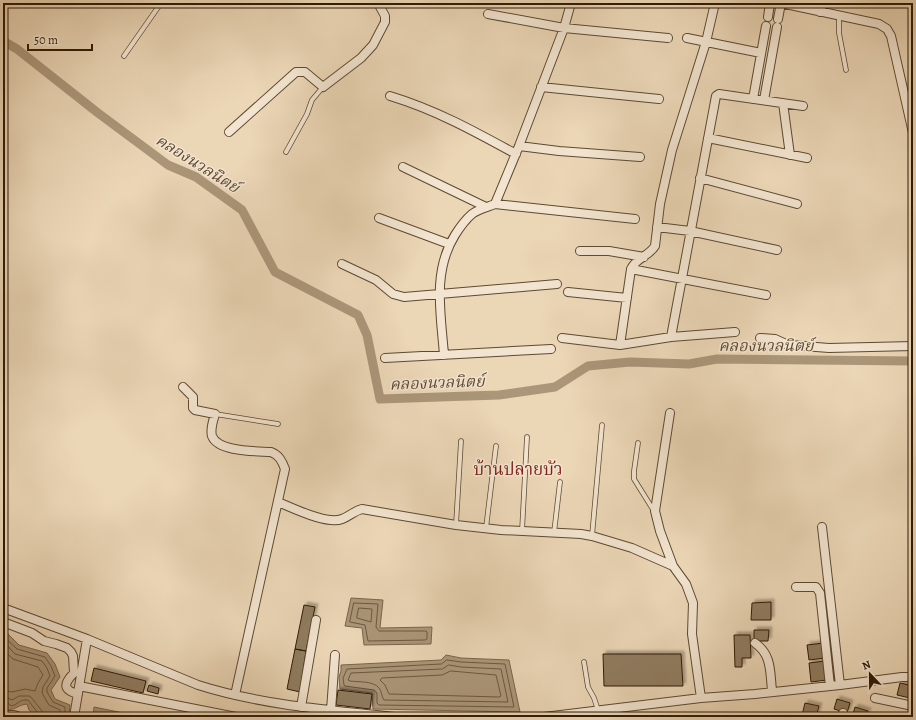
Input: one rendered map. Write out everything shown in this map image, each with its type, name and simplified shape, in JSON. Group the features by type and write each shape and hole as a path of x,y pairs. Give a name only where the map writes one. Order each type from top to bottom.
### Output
{"street":[{"path":"229,132 296,72 306,72 323,88 361,58 373,45 385,22 385,16 378,3"},
{"path":"495,204 520,146 541,86 564,28 571,3"},
{"path":"620,345 631,269 634,264 652,251 655,246 660,204 672,150 706,42 715,3"},
{"path":"768,17 770,3"},
{"path":"764,100 781,3 879,24 886,29 891,36 913,134"},
{"path":"820,12 823,3"},
{"path":"488,14 564,28 668,38"},
{"path":"753,98 766,26"},
{"path":"687,38 761,53"},
{"path":"541,86 659,99"},
{"path":"671,337 716,96 719,94 803,106"},
{"path":"390,96 416,104 450,118 516,154"},
{"path":"783,103 790,155"},
{"path":"708,138 807,158"},
{"path":"520,146 566,152 640,157"},
{"path":"403,167 486,208"},
{"path":"700,178 797,204"},
{"path":"444,355 440,294 440,279 443,263 450,244 462,224 473,213 495,204 635,219"},
{"path":"379,218 450,244"},
{"path":"657,227 690,231 777,250"},
{"path":"580,251 609,251 644,257"},
{"path":"342,264 376,280 393,294 404,296 557,284"},
{"path":"631,269 681,280 766,295"},
{"path":"568,292 627,298"},
{"path":"562,338 620,345 671,337 735,332"},
{"path":"760,338 775,339 791,345 829,348 913,346"},
{"path":"385,358 551,349"},
{"path":"183,387 193,397 193,408 195,410 215,414 211,430 212,436 216,442 225,447 271,452 276,454 282,461 284,469 235,695"},
{"path":"670,413 655,511 660,531 673,566 686,584 693,603 692,634 701,698"},
{"path":"278,502 328,520 342,519 362,509 456,525 592,536 632,548 673,566"},
{"path":"822,527 840,685"},
{"path":"796,587 816,587 820,593 830,686"},
{"path":"3,608 87,639 198,685 235,695 301,707 394,717"},
{"path":"301,707 316,620"},
{"path":"3,622 32,633 44,641 67,648 71,652 77,674 78,690 74,717"},
{"path":"87,639 77,674 66,682 66,686 69,691 78,690 196,713 236,717"},
{"path":"755,643 767,656 772,691"},
{"path":"331,710 335,654"},
{"path":"544,717 582,714 598,710 701,698 913,677"},
{"path":"875,698 913,706"},
{"path":"3,715 14,715 19,717"}],"lane":[{"path":"124,56 161,3"},
{"path":"839,16 839,33 846,70"},
{"path":"286,152 312,100 323,88"},
{"path":"215,414 278,424"},
{"path":"592,536 602,425"},
{"path":"522,531 527,436"},
{"path":"456,525 461,441"},
{"path":"638,443 634,478 655,511"},
{"path":"486,528 496,446"},
{"path":"554,533 560,482"},
{"path":"584,662 588,687 598,710"}],"water":[{"path":"351,598 383,600 380,628 432,627 431,644 364,645 362,628 345,626"},
{"path":"3,631 19,645 47,653 55,664 60,677 51,690 55,699 70,705 69,715 67,717 37,717 29,710 27,704 8,710 3,703"},
{"path":"446,655 461,658 509,660 520,712 373,709 372,693 340,689 339,677 341,665 441,660"},
{"path":"94,707 138,716 138,717 93,717"}],"building":[{"path":"771,602 771,620 751,620 752,603"},
{"path":"304,605 315,607 306,651 295,649"},
{"path":"754,630 769,630 768,641 754,641"},
{"path":"734,635 750,635 751,658 742,658 742,667 735,667"},
{"path":"824,643 825,658 809,660 807,645"},
{"path":"295,649 306,651 300,692 287,689"},
{"path":"603,654 681,654 683,686 604,686"},
{"path":"825,661 827,680 811,682 809,663"},
{"path":"94,668 146,681 143,693 91,681"},
{"path":"900,683 913,686 910,698 897,695"},
{"path":"149,685 159,688 158,694 147,691"},
{"path":"338,690 372,694 370,709 336,705"},
{"path":"837,699 850,703 847,713 834,709"},
{"path":"805,703 819,706 816,717 802,715"},
{"path":"855,707 868,711 866,717 852,717"}],"waterway":[{"name":"คลองนวลนิตย์","path":"3,41 17,49 98,113 168,165 196,177 242,210 275,272 358,315 367,335 380,399 499,395 555,387 588,366 630,362 689,364 717,359 913,361"}],"district":[{"name":"บ้านปลายบัว","path":"518,469"}]}
